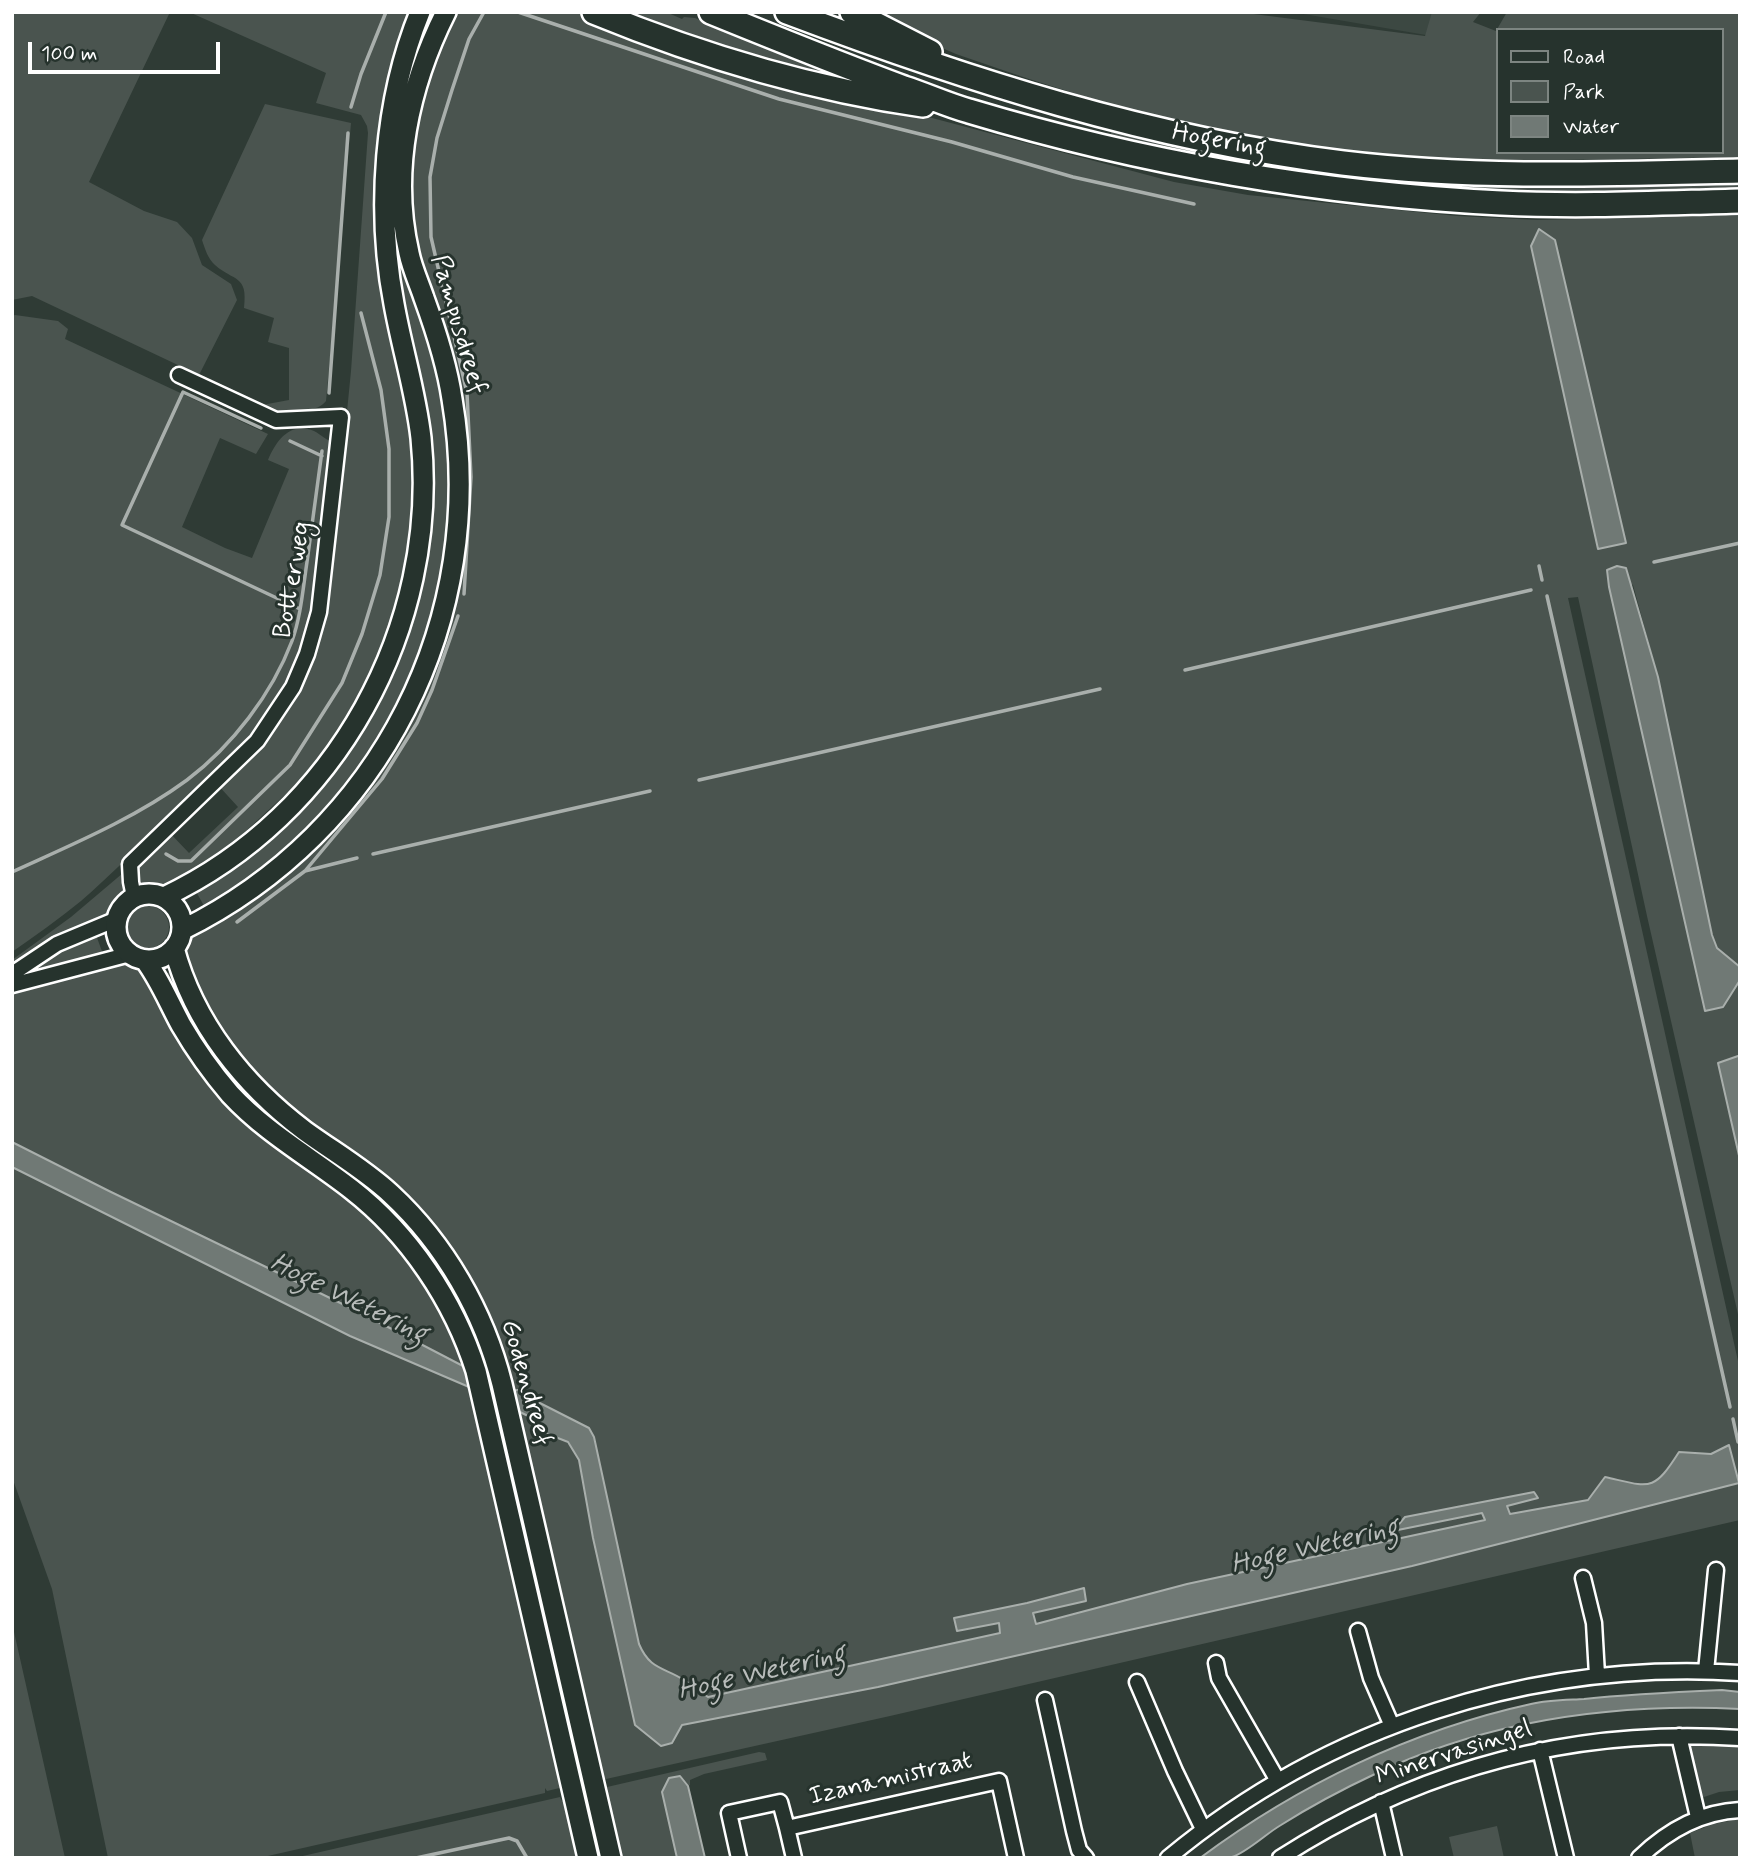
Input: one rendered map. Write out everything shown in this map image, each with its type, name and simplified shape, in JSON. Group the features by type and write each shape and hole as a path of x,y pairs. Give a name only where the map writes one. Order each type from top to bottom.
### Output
{"highway":[{"path":"594,12 637,30 765,72 875,98 967,111"},
{"name":"Hogering","path":"711,12 967,111 1158,160 1252,177 1383,195 1504,204 1608,205 1740,201"},
{"name":"Hogering","path":"787,12 985,82 1090,114 1215,143 1343,163 1452,172 1740,171"},
{"path":"852,12 985,82"}],"main road":[{"name":"Pampusdreef","path":"164,897 191,885 255,840 306,791 328,765 369,700 391,652 409,597 418,554 423,478 417,409 393,302 388,267 386,181 387,147 394,105 419,12"},
{"name":"Pampusdreef","path":"178,939 251,891 292,857 336,814 357,788 381,754 415,691 433,646 446,602 457,539 460,483 457,435 447,373 409,255 402,217 401,181 411,105 428,51 446,12"},
{"path":"155,894 164,897 175,906 181,917 178,939 156,959 138,957 118,939 117,919 127,902 134,897 155,894"},
{"name":"Godendreef","path":"178,939 181,975 200,1014 247,1079 285,1115 369,1174 408,1210 452,1267 482,1321 496,1358 611,1858"},
{"name":"Godendreef","path":"138,957 154,972 192,1044 230,1094 273,1135 375,1209 412,1250 457,1322 476,1371 588,1858"}],"street":[{"name":"Botterweg","path":"134,897 131,864 257,741 293,687 320,603 341,418 276,420 179,375"},
{"path":"12,974 57,943 117,919"},
{"path":"12,985 138,957"},
{"path":"1706,1671 1716,1570"},
{"path":"1583,1578 1594,1623 1597,1675"},
{"path":"1358,1631 1371,1678 1392,1726"},
{"path":"1216,1662 1219,1678 1278,1781"},
{"path":"1168,1858 1203,1829 1278,1781 1351,1744 1418,1716 1525,1686 1597,1675 1706,1671 1740,1673"},
{"path":"1137,1682 1203,1829"},
{"path":"1045,1700 1079,1850 1086,1858"},
{"path":"1679,1736 1698,1817"},
{"name":"Minervasingel","path":"1280,1858 1317,1834 1381,1801 1495,1761 1590,1742 1679,1736 1740,1738"},
{"path":"1540,1750 1566,1858"},
{"name":"Izanamistraat","path":"794,1858 787,1828 999,1781 1016,1858"},
{"path":"1381,1801 1394,1858"},
{"path":"739,1858 729,1813 780,1802 787,1828"},
{"path":"1639,1858 1654,1844 1698,1817 1740,1810"}],"shaded area":[{"path":"1292,12 1456,12 1455,40"}],"green space":[{"path":"12,12 170,12 89,182 144,211 177,222 192,238 202,265 231,284 237,300 199,375 32,296 12,300"},
{"path":"189,12 416,12 386,137 419,484 401,608 347,729 290,794 288,792 247,830 248,833 236,850 164,890 145,885 138,879 136,865 168,831 189,853 238,807 217,784 303,670 342,462 368,133 361,115 316,103 326,73"},
{"path":"423,12 440,12 398,151 454,453 443,593 390,729 317,827 208,913 194,888 354,734 424,540 394,282 392,154"},
{"path":"456,12 582,12 637,34 883,105 1174,182 1248,195 1457,216 1537,220 1740,215 1740,967 1717,948 1712,935 1658,677 1633,585 1607,570 1705,1011 1723,1007 1740,980 1740,1057 1718,1064 1740,1160 1740,1323 1647,916 1578,597 1568,598 1740,1370 1740,1520 597,1781 512,1408 539,1422 536,1429 567,1443 579,1460 601,1570 672,1743 682,1725 878,1687 1412,1566 1739,1483 1729,1446 1711,1454 1679,1452 1656,1480 1642,1484 1606,1478 1588,1500 1510,1515 1507,1506 1538,1498 1534,1492 1405,1517 1394,1530 1482,1513 1485,1520 1187,1584 1036,1625 1033,1613 1085,1601 1084,1588 1027,1603 999,1622 1001,1633 708,1697 648,1659 639,1644 594,1437 523,1392 512,1391 447,1253 273,1099 206,1017 182,947 191,936 298,858 419,692 464,495 419,273 408,184 423,97 443,39","holes":["1555,240 1626,542 1598,549"]},
{"path":"605,12 666,12 682,19 695,18 878,91 876,93"},
{"path":"859,12 1238,12 1425,36 1432,12 1481,12 1473,22 1496,31 1496,154 1724,154 1724,28 1498,28 1507,12 1740,12 1740,157 1447,162 1310,149 1235,138 1118,107 956,54"},
{"path":"265,104 351,123 326,401 312,409 284,415 262,405 289,400 289,348 268,342 274,318 244,308 242,284 213,263 202,240"},
{"path":"1112,129 1180,145 1740,181 1740,190 1572,197 1306,179 1109,140"},
{"path":"12,316 58,321 68,329 65,339 268,434 256,454 220,438 182,527 225,548 252,558 289,469 268,460 285,435 291,431 305,429 334,442 323,548 314,601 300,652 276,701 244,744 225,764 113,872 73,908 12,952"},
{"path":"123,873 124,892 106,917 12,968 12,960 71,917"},
{"path":"148,906 163,912 169,927 163,942 148,948 133,942 127,927 133,912"},
{"path":"95,932 104,957 34,972 32,963"},
{"path":"118,962 137,965 146,972 196,1056 333,1180 423,1270 471,1370 12,1142 12,990"},
{"path":"175,969 214,1043 368,1178 447,1268 498,1384 483,1376 447,1296 317,1161 220,1076 161,976"},
{"path":"12,1167 350,1336 476,1390 568,1786 547,1791 545,1788 545,1793 259,1858 108,1858 52,1589 12,1477"},
{"path":"486,1396 502,1403 588,1781 576,1784"},
{"path":"12,1623 65,1858 12,1858"},
{"path":"1693,1744 1740,1746 1740,1790 1719,1792 1701,1798 1690,1749"},
{"path":"759,1752 765,1753 767,1760 704,1774 690,1780 688,1786 680,1776 662,1792 677,1858 614,1858 599,1792 608,1790 607,1787"},
{"path":"560,1797 562,1801 571,1799 584,1858 294,1858"},
{"path":"1740,1819 1740,1858 1695,1858 1690,1833 1713,1824"},
{"path":"1497,1826 1504,1858 1454,1858 1449,1837"}],"water":[{"path":"1539,229 1555,240 1626,543 1598,549 1531,246"},
{"path":"1617,566 1626,568 1658,677 1712,935 1717,948 1740,967 1740,980 1723,1007 1705,1011 1609,587 1607,570"},
{"path":"1740,1057 1740,1160 1718,1063"},
{"path":"12,1142 361,1313 511,1391 518,1390 589,1428 594,1437 639,1644 648,1659 658,1667 684,1680 708,1697 1000,1633 999,1623 957,1631 954,1618 1084,1588 1086,1601 1033,1613 1036,1624 1187,1584 1485,1520 1482,1513 1393,1531 1405,1517 1534,1492 1538,1498 1507,1506 1510,1514 1588,1500 1605,1477 1641,1484 1656,1481 1679,1452 1711,1454 1729,1445 1739,1483 1412,1566 878,1687 682,1725 672,1743 661,1746 635,1725 593,1538 579,1460 568,1442 535,1429 538,1421 476,1390 350,1336 12,1167"},
{"path":"1722,1690 1740,1692 1740,1709 1646,1709 1600,1713 1553,1719 1463,1740 1418,1755 1315,1804 1238,1855 1200,1858 1237,1831 1316,1784 1358,1763 1443,1729 1487,1715 1544,1702"},
{"path":"680,1776 688,1786 705,1858 677,1858 662,1792 669,1778"}],"waterway":[{"path":"351,107 386,12"},
{"path":"464,594 471,477 467,393 431,237 430,177 437,138 452,90 469,39 484,12"},
{"path":"518,12 779,99 952,142 1073,177 1194,204"},
{"path":"329,393 348,133"},
{"path":"166,854 178,861 191,861 290,765 342,683 362,634 380,575 389,517 389,449 381,390 361,313"},
{"path":"261,428 183,392 122,525 300,609"},
{"path":"290,441 322,456"},
{"path":"12,872 102,830 167,794 204,766 249,718 284,661 295,631 322,451"},
{"path":"1654,562 1740,543"},
{"path":"1539,566 1542,580"},
{"path":"1185,670 1531,590"},
{"path":"1547,596 1730,1407"},
{"path":"237,922 305,871 382,779 417,723 432,690 458,616"},
{"path":"699,780 1100,689"},
{"path":"373,854 650,791"},
{"path":"305,871 357,858"},
{"path":"1733,1419 1738,1442"},
{"path":"416,1858 509,1838 517,1841 527,1858"}],"water label":[{"name":"Hoge Wetering","path":"348,1300"},
{"name":"Hoge Wetering","path":"1315,1548"},
{"name":"Hoge Wetering","path":"762,1674"}]}
